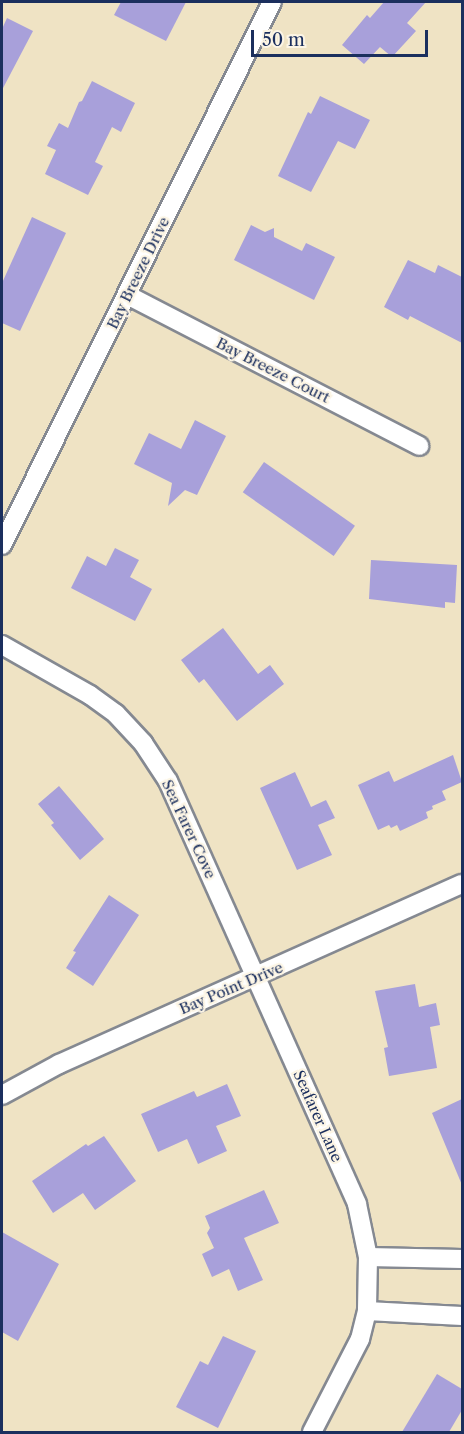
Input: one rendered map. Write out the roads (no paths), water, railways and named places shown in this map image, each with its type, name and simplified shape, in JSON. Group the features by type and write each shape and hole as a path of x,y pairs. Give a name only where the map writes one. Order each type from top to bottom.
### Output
{"street":[{"name":"Bay Breeze Drive","path":"2,544 272,2"},
{"name":"Bay Breeze Court","path":"127,295 419,446"},
{"name":"Sea Farer Cove","path":"2,645 90,695 116,714 143,743 168,780 257,978"},
{"name":"Bay Point Drive","path":"2,1095 59,1064 257,978 462,884"},
{"name":"Seafarer Lane","path":"257,978 357,1204 368,1257 367,1311 360,1340 312,1432"},
{"path":"368,1257 462,1259"},
{"path":"367,1311 462,1316"}]}
